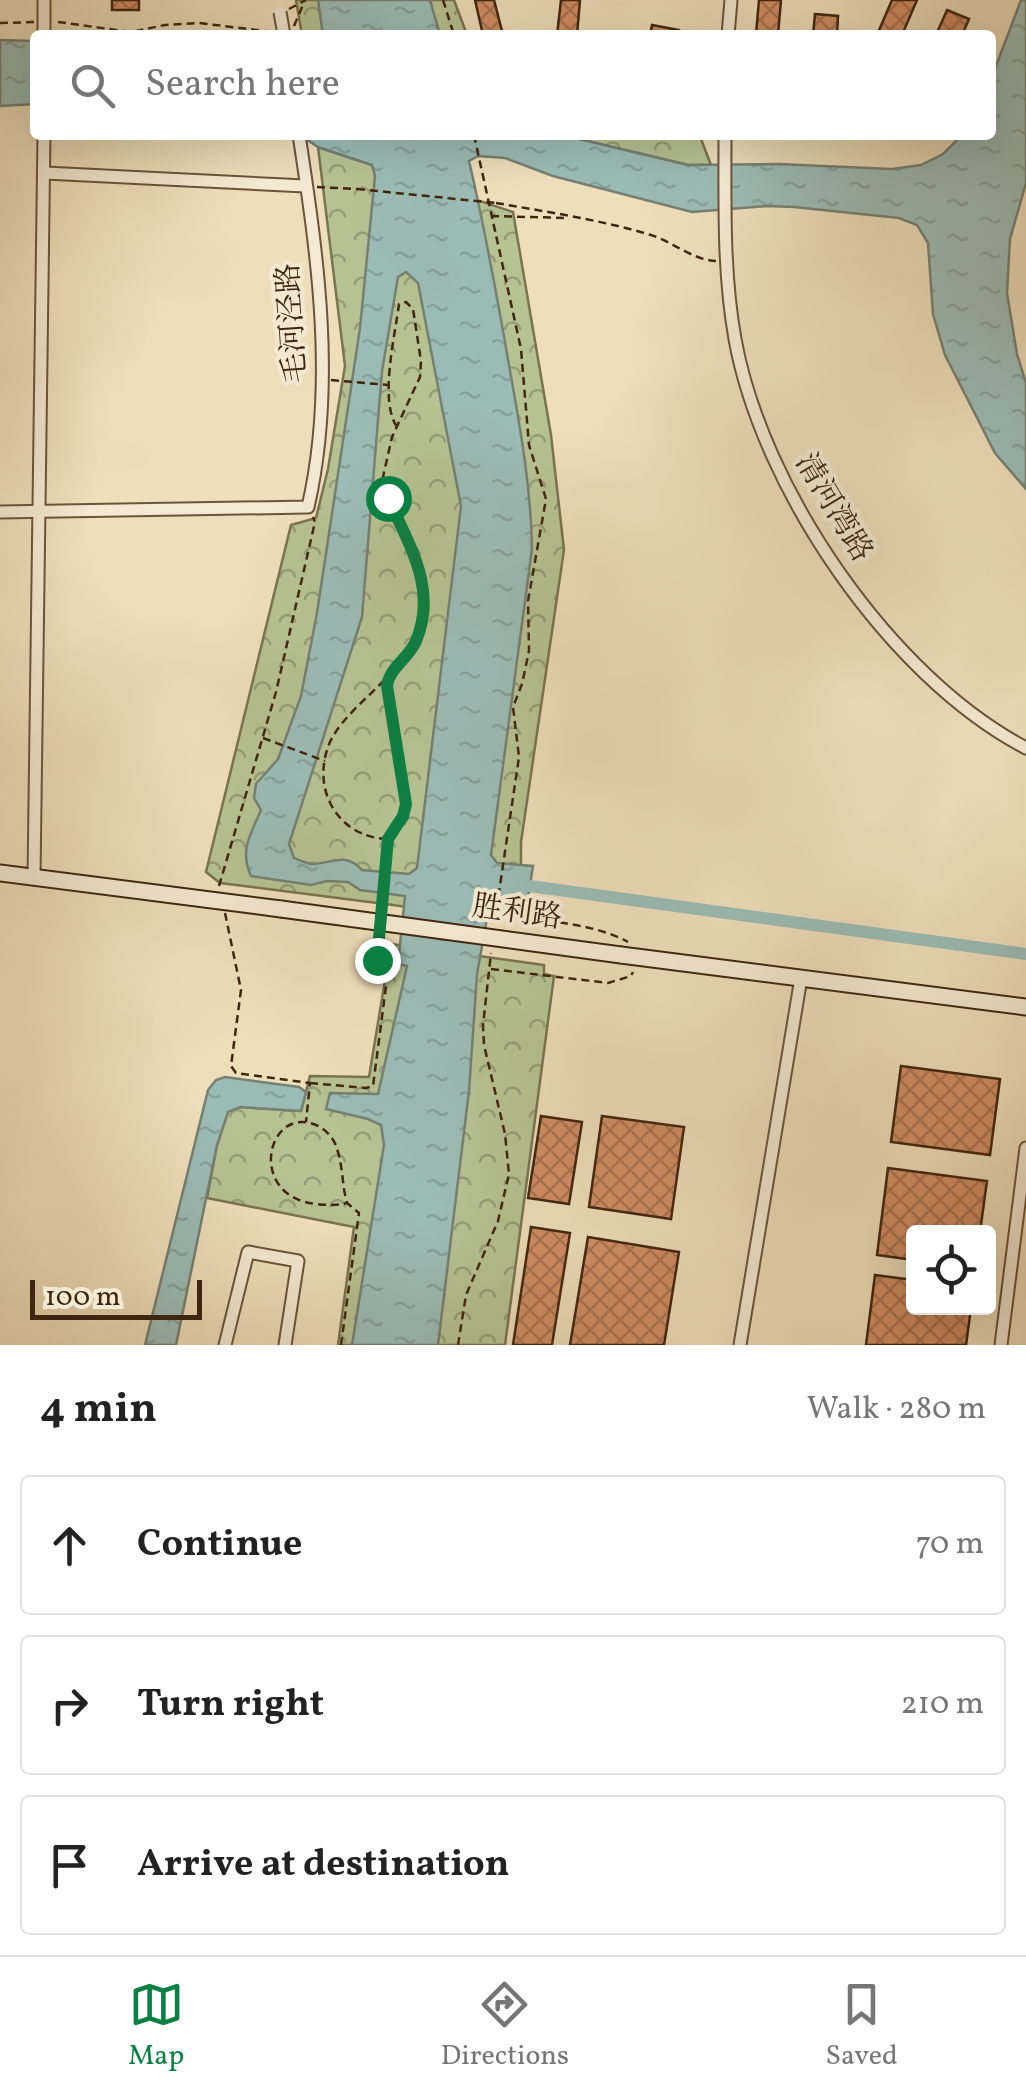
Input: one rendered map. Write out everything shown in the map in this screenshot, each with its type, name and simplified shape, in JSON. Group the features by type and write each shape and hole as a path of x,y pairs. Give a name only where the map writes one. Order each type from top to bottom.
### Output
{"main road":[{"name":"胜利路","path":"0,873 1026,1006"}],"street":[{"path":"44,0 44,30"},
{"path":"728,30 731,0"},
{"path":"34,877 44,140"},
{"name":"清河湾路","path":"725,140 726,222 735,339 769,447 806,520 850,586 921,669 978,719 1026,748"},
{"name":"毛河泾路","path":"300,141 322,322 324,379 308,507"},
{"path":"45,173 306,186"},
{"path":"0,512 308,507"},
{"path":"740,1345 801,978"},
{"path":"1001,1345 1026,1148"},
{"path":"224,1345 248,1252 298,1261 285,1345"}],"path":[{"path":"279,6 296,7 305,0"},
{"path":"288,30 298,22 305,0"},
{"path":"443,0 452,30"},
{"path":"0,23 37,22"},
{"path":"54,22 116,30"},
{"path":"140,30 165,24 199,24 264,30"},
{"path":"475,140 521,349 528,445 546,499 528,601 529,650 513,707 519,757 496,907"},
{"path":"306,186 496,202 655,237 705,261 728,261"},
{"path":"490,216 574,218"},
{"path":"388,839 357,834 344,824 327,796 325,761 340,727 416,643 425,612 421,571 382,477 397,427 420,378 412,309 406,302 399,304 390,385 389,417 397,427"},
{"path":"324,379 390,385"},
{"path":"218,882 298,606 315,522 308,507"},
{"path":"382,908 388,839 406,804 388,676"},
{"path":"262,738 325,761"},
{"path":"458,1345 466,1295 498,1221 509,1174 505,1134 484,1044 489,968 608,983 631,976 642,957 636,946 616,935 524,918 495,919"},
{"path":"228,929 240,990 230,1066 236,1073 366,1088 373,1086 388,970 377,960 380,925"},
{"path":"306,1122 310,1083"},
{"path":"341,1345 360,1214 347,1203 337,1148 323,1128 306,1122 285,1127 276,1138 271,1167 276,1181 291,1199 337,1206 347,1203"}],"green space":[{"path":"296,0 454,0 465,30 301,30"},
{"path":"583,140 701,140 711,165 688,165"},
{"path":"318,147 513,212 551,435 564,550 521,842 521,916 494,918 220,883 206,872 291,525 316,518 345,366"},
{"path":"391,944 544,965 544,974 554,976 505,1345 338,1345 354,1227 207,1198 228,1111 240,1107 301,1111 310,1076 369,1077"}],"water":[{"path":"318,0 430,0 439,30 322,30"},
{"path":"1021,0 1026,0 1026,183 1010,239 1007,293 1026,383 1026,489 995,453 945,355 933,314 928,243 917,225 899,218 794,207 692,212 553,176 505,158 478,156 469,161 521,434 532,549 491,855 497,863 533,866 526,910 502,907 488,913 477,974 469,1091 438,1345 352,1345 384,1145 381,1125 326,1109 330,1093 378,1094 407,966 398,964 405,896 360,890 348,882 311,885 251,876 246,858 261,810 254,798 256,784 278,759 301,696 317,613 360,328 375,176 372,165 308,140 583,140 688,165 892,169 921,165 943,154 957,140 996,140 996,66","holes":["406,272 418,283 461,506 417,868 409,874 362,870 344,860 310,864 294,858 289,844 362,617 382,371 398,277"]},
{"path":"0,40 30,41 30,104 0,106"},
{"path":"225,1077 299,1087 306,1092 301,1111 240,1107 228,1112 217,1145 176,1345 145,1345 208,1090 216,1080"}],"building":[{"path":"112,0 139,0 139,10 112,10"},
{"path":"475,0 494,0 502,30 482,30"},
{"path":"561,0 580,0 577,30 558,30"},
{"path":"759,0 781,0 778,30 756,30"},
{"path":"892,0 917,0 904,30 879,30"},
{"path":"947,10 969,19 964,30 938,30"},
{"path":"815,14 838,16 837,30 813,30"},
{"path":"652,25 679,30 651,30"},
{"path":"901,1066 1000,1079 990,1155 891,1142"},
{"path":"541,1116 582,1122 569,1204 528,1198"},
{"path":"602,1116 684,1127 671,1219 589,1207"},
{"path":"888,1168 987,1181 981,1225 906,1225 906,1259 877,1255"},
{"path":"531,1227 570,1233 552,1345 513,1345"},
{"path":"588,1237 679,1252 664,1345 570,1345"},
{"path":"875,1275 906,1279 906,1315 970,1315 966,1345 866,1345"}],"waterway":[{"path":"515,884 1026,954"}],"route":[{"path":"377,960 388,839 406,804 388,676 416,643 425,612 421,571 388,498"}]}
